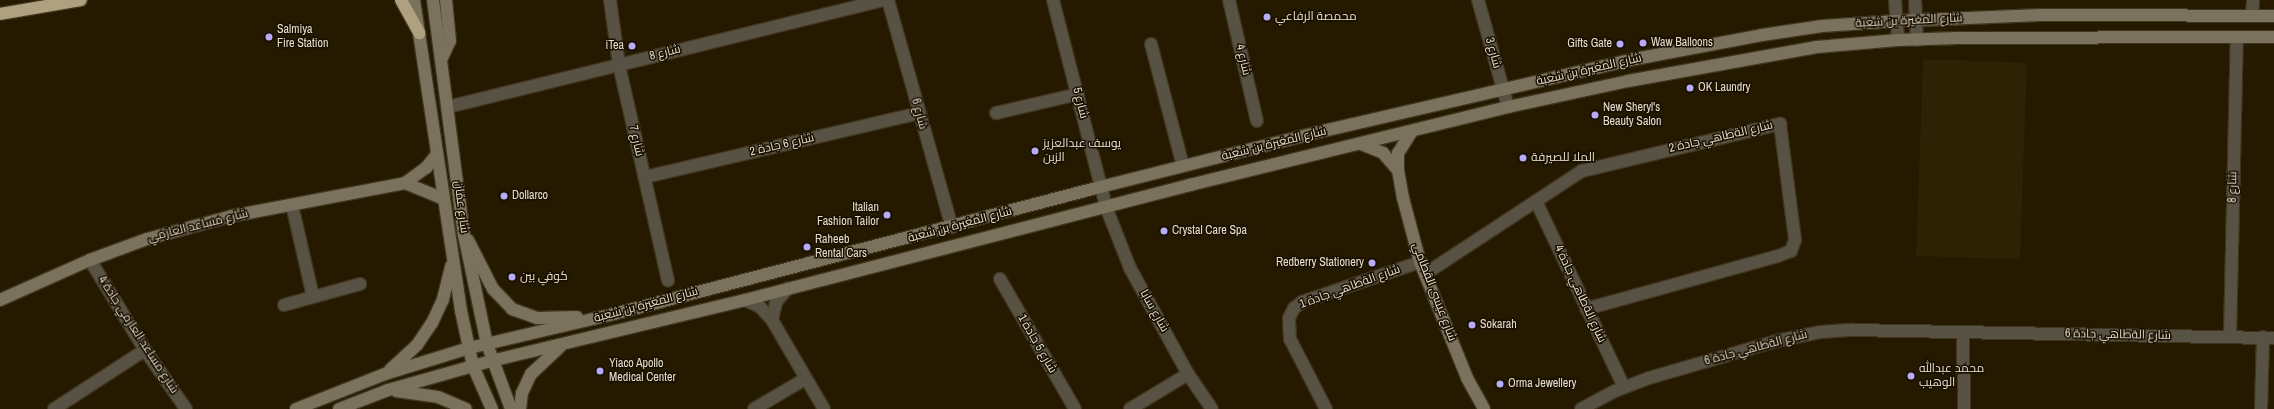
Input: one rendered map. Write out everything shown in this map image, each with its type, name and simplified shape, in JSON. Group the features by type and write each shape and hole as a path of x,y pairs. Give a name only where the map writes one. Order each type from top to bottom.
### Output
{"highway":[{"path":"0,14 81,0"},
{"path":"401,0 419,33"}],"main road":[{"name":"شارع عمّان","path":"414,0 436,155 453,255 460,311 473,366 492,409"},
{"name":"شارع عمّان","path":"433,0 464,235 491,361 511,409"},
{"path":"441,60 450,41 446,0"},
{"name":"شارع المغيرة بن شعبة","path":"296,409 385,374 469,348 614,314 1183,166 1635,59 1762,35 1822,26 1897,21 2040,15 2274,16"},
{"name":"شارع المغيرة بن شعبة","path":"339,409 388,390 491,361 563,345 745,300 1508,106 1628,81 1765,55 1898,40 2274,36"},
{"name":"شارع عيسى القطامي","path":"1412,131 1401,145 1398,170 1420,262 1467,378 1484,409"},
{"name":"شارع عيسى القطامي","path":"1362,144 1383,153 1398,170"},
{"name":"شارع مساعد العازمي","path":"0,300 90,260 147,239 232,216 405,183 426,168 436,155"},
{"path":"405,183 444,199"},
{"path":"464,235 476,252 493,289 505,303 520,313 546,319 614,314"},
{"path":"385,374 412,350 432,323 443,299 453,255"},
{"path":"520,409 522,393 531,374 563,345"},
{"path":"388,390 433,396 466,409"}],"street":[{"name":"شارع 7","path":"610,0 619,65 668,281"},
{"name":"شارع 8","path":"448,106 883,0"},
{"name":"شارع 6","path":"888,0 952,227"},
{"name":"شارع 5","path":"1053,0 1106,207"},
{"name":"شارع 4","path":"1229,0 1257,121"},
{"name":"شارع 3","path":"1478,0 1508,106"},
{"path":"1895,0 1898,40"},
{"path":"1915,0 1918,20 1917,40"},
{"path":"2252,16 2253,0"},
{"name":"شارع 8","path":"2230,337 2237,37"},
{"path":"1151,44 1183,166"},
{"path":"996,113 1078,94"},
{"name":"شارع 6 جادة 2","path":"645,177 919,113"},
{"name":"شارع الةطاهي جادة 2","path":"1425,274 1536,201 1590,168 1780,124 1795,240 1791,251 1778,256 1586,309"},
{"name":"شارع الةطاهي جادة 4","path":"1536,201 1624,387"},
{"path":"292,205 313,297"},
{"name":"شارع سابا","path":"1106,207 1130,268 1188,374 1212,409"},
{"name":"شارع مساعد العازمي جادة 4","path":"90,260 145,350 186,409"},
{"name":"شارع الةطاهي جادة 1","path":"1326,409 1290,339 1289,318 1294,308 1309,300 1420,262"},
{"name":"شارع 5 جادة 1","path":"1000,279 1075,409"},
{"path":"284,306 360,284"},
{"path":"772,320 776,302 788,288"},
{"path":"745,300 760,307 772,320 805,379 824,409"},
{"name":"شارع الةطاهي جادة 6","path":"1587,408 1624,387 1648,378 1806,334 1852,330 2269,338"},
{"path":"1963,332 1964,409"},
{"path":"2261,409 2269,338"},
{"path":"54,409 145,350"},
{"path":"1130,409 1188,374"},
{"path":"754,409 805,379"}],"shaded area":[{"path":"1923,59 2027,63 2020,260 1916,256"}],"place":[{"name":"محمصة الرفاعي","path":"1267,17"},
{"name":"Salmiya Fire Station","path":"269,37"},
{"name":"Waw Balloons","path":"1643,43"},
{"name":"Gifts Gate","path":"1620,44"},
{"name":"iTea","path":"632,46"},
{"name":"OK Laundry","path":"1690,88"},
{"name":"New Sheryl's Beauty Salon","path":"1595,115"},
{"name":"يوسف عبدالعزيز الزبن","path":"1035,151"},
{"name":"الملا للصيرفة","path":"1523,158"},
{"name":"Dollarco","path":"504,196"},
{"name":"Italian Fashion Tailor","path":"887,215"},
{"name":"Crystal Care Spa","path":"1164,231"},
{"name":"Raheeb Rental Cars","path":"807,247"},
{"name":"Redberry Stationery","path":"1372,263"},
{"name":"كوفي بين","path":"512,277"},
{"name":"Sokarah","path":"1472,325"},
{"name":"Yiaco Apollo Medical Center","path":"600,371"},
{"name":"محمد عبدالله الوهيب","path":"1911,376"},
{"name":"Orma Jewellery","path":"1500,384"}]}
